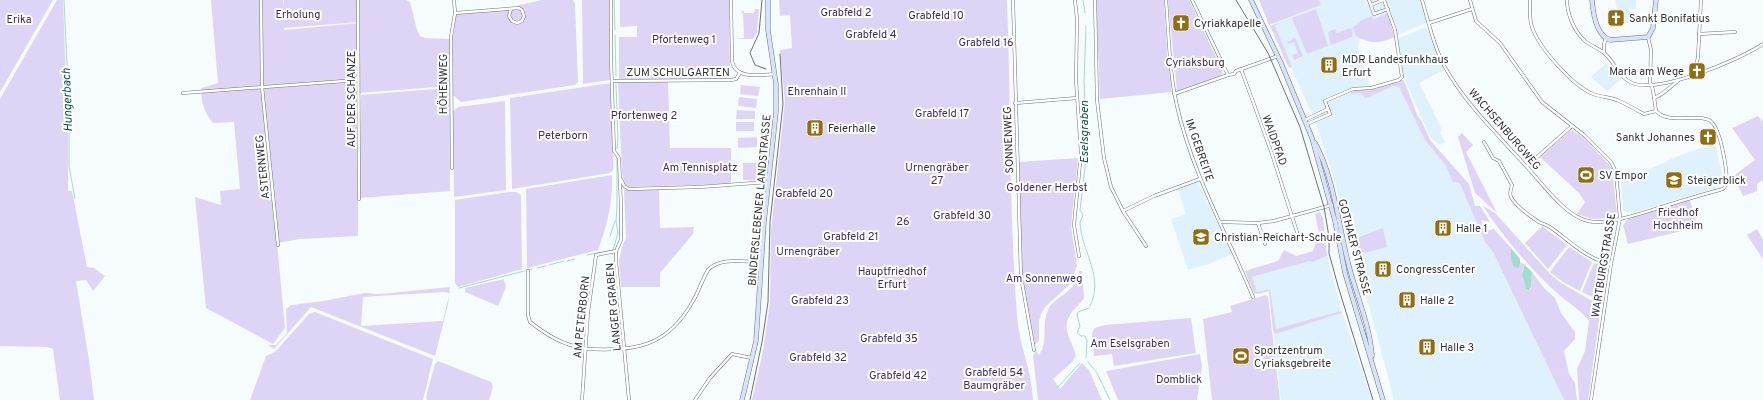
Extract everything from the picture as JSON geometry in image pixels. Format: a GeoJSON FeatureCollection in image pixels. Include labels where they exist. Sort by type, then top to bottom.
{"type":"FeatureCollection","features":[{"type":"Feature","properties":{"kind":"main road","name":"BINDERSLEBENER LANDSTRASSE"},"geometry":{"type":"LineString","coordinates":[[742,400],[756,341],[761,262],[776,112],[774,74],[769,35],[768,0]]}},
{"type":"Feature","properties":{"kind":"main road","name":"GOTHAER STRASSE"},"geometry":{"type":"LineString","coordinates":[[1251,0],[1278,56],[1312,138],[1333,204],[1350,270],[1366,321],[1373,363],[1383,400]]}},
{"type":"Feature","properties":{"kind":"main road"},"geometry":{"type":"LineString","coordinates":[[1592,0],[1594,17],[1601,33],[1610,40],[1648,37],[1653,28],[1656,0]]}},
{"type":"Feature","properties":{"kind":"street","name":"ASTERNWEG"},"geometry":{"type":"LineString","coordinates":[[261,0],[262,87],[278,245]]}},
{"type":"Feature","properties":{"kind":"street","name":"AUF DER SCHANZE"},"geometry":{"type":"LineString","coordinates":[[358,0],[359,199]]}},
{"type":"Feature","properties":{"kind":"street","name":"HÖHENWEG"},"geometry":{"type":"LineString","coordinates":[[452,168],[451,37],[455,13],[454,0]]}},
{"type":"Feature","properties":{"kind":"street","name":"LANGER GRABEN"},"geometry":{"type":"LineString","coordinates":[[610,0],[614,151],[619,158],[621,227],[621,240],[616,251],[629,400]]}},
{"type":"Feature","properties":{"kind":"street","name":"ZUM SCHULGARTEN"},"geometry":{"type":"LineString","coordinates":[[731,0],[732,61],[734,68],[740,73],[753,75],[774,74]]}},
{"type":"Feature","properties":{"kind":"street","name":"SONNENWEG"},"geometry":{"type":"LineString","coordinates":[[1013,0],[1021,277],[1034,350]]}},
{"type":"Feature","properties":{"kind":"street"},"geometry":{"type":"LineString","coordinates":[[1075,0],[1077,19],[1077,98],[1080,153],[1074,225],[1079,256]]}},
{"type":"Feature","properties":{"kind":"street"},"geometry":{"type":"LineString","coordinates":[[1095,0],[1097,100],[1104,158],[1111,187],[1123,212],[1146,246]]}},
{"type":"Feature","properties":{"kind":"street","name":"IM GEBREITE"},"geometry":{"type":"LineString","coordinates":[[1166,0],[1174,94],[1184,131],[1200,179],[1221,222],[1253,297]]}},
{"type":"Feature","properties":{"kind":"street"},"geometry":{"type":"LineString","coordinates":[[1192,0],[1228,75]]}},
{"type":"Feature","properties":{"kind":"street"},"geometry":{"type":"LineString","coordinates":[[1369,0],[1374,14],[1388,9]]}},
{"type":"Feature","properties":{"kind":"street"},"geometry":{"type":"LineString","coordinates":[[1306,122],[1330,114],[1325,101],[1353,89],[1371,88],[1401,79],[1402,74],[1394,25],[1388,9],[1384,0],[1371,5]]}},
{"type":"Feature","properties":{"kind":"street","name":"WACHSENBURGWEG"},"geometry":{"type":"LineString","coordinates":[[1422,0],[1440,56],[1448,73],[1495,132],[1550,193],[1577,217],[1592,222],[1620,218],[1723,189],[1727,184],[1726,169],[1717,129],[1712,123],[1706,119],[1664,117],[1656,111],[1644,114],[1617,100],[1593,94],[1578,84],[1562,69],[1535,34],[1530,19],[1530,0]]}},
{"type":"Feature","properties":{"kind":"street","name":"WARTBURGSTRASSE"},"geometry":{"type":"LineString","coordinates":[[1470,0],[1478,23],[1500,43],[1542,102],[1595,145],[1614,167],[1616,172],[1620,218],[1611,264],[1590,400]]}},
{"type":"Feature","properties":{"kind":"street"},"geometry":{"type":"LineString","coordinates":[[1567,0],[1570,15],[1578,32],[1586,42],[1604,53],[1627,80],[1644,86],[1694,76],[1763,44]]}},
{"type":"Feature","properties":{"kind":"street"},"geometry":{"type":"LineString","coordinates":[[1694,76],[1701,0]]}},
{"type":"Feature","properties":{"kind":"street"},"geometry":{"type":"LineString","coordinates":[[455,13],[518,8],[522,10],[524,16],[522,21],[517,23],[512,21],[510,16],[511,9]]}},
{"type":"Feature","properties":{"kind":"street"},"geometry":{"type":"LineString","coordinates":[[1429,23],[1472,9]]}},
{"type":"Feature","properties":{"kind":"street"},"geometry":{"type":"LineString","coordinates":[[1699,34],[1735,32]]}},
{"type":"Feature","properties":{"kind":"street"},"geometry":{"type":"LineString","coordinates":[[1648,37],[1650,42],[1651,85],[1656,111]]}},
{"type":"Feature","properties":{"kind":"street"},"geometry":{"type":"LineString","coordinates":[[1604,53],[1606,38]]}},
{"type":"Feature","properties":{"kind":"street"},"geometry":{"type":"LineString","coordinates":[[1597,48],[1604,45]]}},
{"type":"Feature","properties":{"kind":"street"},"geometry":{"type":"LineString","coordinates":[[1174,94],[1278,56]]}},
{"type":"Feature","properties":{"kind":"street"},"geometry":{"type":"LineString","coordinates":[[1696,67],[1705,71]]}},
{"type":"Feature","properties":{"kind":"street","name":"WAIDPFAD"},"geometry":{"type":"LineString","coordinates":[[1242,69],[1297,232]]}},
{"type":"Feature","properties":{"kind":"street","name":"ZUM SCHULGARTEN"},"geometry":{"type":"LineString","coordinates":[[612,81],[731,80],[736,79],[740,73]]}},
{"type":"Feature","properties":{"kind":"street"},"geometry":{"type":"LineString","coordinates":[[184,93],[358,80]]}},
{"type":"Feature","properties":{"kind":"street"},"geometry":{"type":"LineString","coordinates":[[1654,98],[1660,96],[1679,80]]}},
{"type":"Feature","properties":{"kind":"street"},"geometry":{"type":"LineString","coordinates":[[1015,103],[1077,98]]}},
{"type":"Feature","properties":{"kind":"street"},"geometry":{"type":"LineString","coordinates":[[1306,122],[1328,109]]}},
{"type":"Feature","properties":{"kind":"street"},"geometry":{"type":"LineString","coordinates":[[1527,166],[1572,126]]}},
{"type":"Feature","properties":{"kind":"street"},"geometry":{"type":"LineString","coordinates":[[1484,142],[1493,158],[1499,161],[1512,186],[1510,192],[1516,203],[1539,222],[1549,226],[1584,253],[1595,259],[1611,264]]}},
{"type":"Feature","properties":{"kind":"street"},"geometry":{"type":"LineString","coordinates":[[619,175],[624,186],[629,189],[700,187],[768,182]]}},
{"type":"Feature","properties":{"kind":"street"},"geometry":{"type":"LineString","coordinates":[[1123,212],[1154,196],[1200,179]]}},
{"type":"Feature","properties":{"kind":"street"},"geometry":{"type":"LineString","coordinates":[[1221,222],[1258,223],[1292,216],[1333,204]]}},
{"type":"Feature","properties":{"kind":"street"},"geometry":{"type":"LineString","coordinates":[[1258,223],[1265,244]]}},
{"type":"Feature","properties":{"kind":"street","name":"AM PETERBORN"},"geometry":{"type":"LineString","coordinates":[[582,400],[585,348],[596,255],[616,251]]}},
{"type":"Feature","properties":{"kind":"street"},"geometry":{"type":"LineString","coordinates":[[528,272],[529,319],[533,324],[566,344],[585,348],[625,349],[652,343],[673,327],[687,310],[708,270],[712,266],[725,262],[761,262]]}},
{"type":"Feature","properties":{"kind":"street"},"geometry":{"type":"LineString","coordinates":[[695,400],[710,378],[732,354],[753,358]]}},
{"type":"Feature","properties":{"kind":"shaded area"},"geometry":{"type":"Polygon","coordinates":[[[1319,0],[1420,0],[1428,22],[1384,41],[1371,42],[1360,38],[1358,49],[1373,95],[1394,86],[1398,86],[1401,89],[1425,140],[1446,166],[1453,183],[1460,184],[1485,242],[1494,254],[1564,400],[1394,400],[1369,306],[1356,269],[1335,182],[1316,123],[1272,24],[1321,5],[1319,0]]]}},
{"type":"Feature","properties":{"kind":"shaded area"},"geometry":{"type":"Polygon","coordinates":[[[1615,0],[1636,0],[1636,9],[1629,9],[1630,23],[1625,23],[1625,19],[1618,20],[1618,16],[1614,11],[1617,10],[1615,0]]]}},
{"type":"Feature","properties":{"kind":"shaded area"},"geometry":{"type":"Polygon","coordinates":[[[1426,27],[1428,32],[1429,31],[1444,70],[1419,83],[1442,130],[1440,132],[1445,142],[1439,145],[1430,136],[1403,75],[1397,39],[1426,27]]]}},
{"type":"Feature","properties":{"kind":"shaded area"},"geometry":{"type":"Polygon","coordinates":[[[1606,63],[1621,79],[1607,91],[1591,77],[1606,63]]]}},
{"type":"Feature","properties":{"kind":"shaded area","name":"Steigerblick"},"geometry":{"type":"Polygon","coordinates":[[[1715,143],[1723,178],[1722,186],[1639,211],[1627,213],[1623,211],[1621,182],[1676,157],[1715,143]]]}},
{"type":"Feature","properties":{"kind":"shaded area","name":"Christian-Reichart-Schule"},"geometry":{"type":"Polygon","coordinates":[[[1198,182],[1232,254],[1209,264],[1188,270],[1171,219],[1186,214],[1178,189],[1198,182]]]}},
{"type":"Feature","properties":{"kind":"shaded area"},"geometry":{"type":"Polygon","coordinates":[[[1511,248],[1520,259],[1518,268],[1514,267],[1511,260],[1511,248]]]}},
{"type":"Feature","properties":{"kind":"shaded area"},"geometry":{"type":"Polygon","coordinates":[[[1328,256],[1342,312],[1372,400],[1281,400],[1269,291],[1256,293],[1248,278],[1328,256]]]}},
{"type":"Feature","properties":{"kind":"shaded area"},"geometry":{"type":"Polygon","coordinates":[[[1525,265],[1532,272],[1531,287],[1529,290],[1526,289],[1522,274],[1525,265]]]}},
{"type":"Feature","properties":{"kind":"green space","name":"Erika"},"geometry":{"type":"Polygon","coordinates":[[[0,0],[53,0],[0,92],[0,0]]]}},
{"type":"Feature","properties":{"kind":"green space"},"geometry":{"type":"Polygon","coordinates":[[[57,0],[63,0],[68,135],[68,191],[72,191],[87,267],[94,268],[105,276],[93,291],[86,280],[76,281],[94,400],[60,400],[53,349],[47,347],[0,346],[0,99],[57,0]]]}},
{"type":"Feature","properties":{"kind":"green space","name":"Erholung"},"geometry":{"type":"Polygon","coordinates":[[[211,0],[283,0],[284,8],[284,0],[357,0],[358,22],[284,28],[284,30],[359,23],[359,0],[406,0],[410,2],[420,36],[425,38],[451,39],[450,86],[358,93],[358,236],[300,239],[277,243],[285,328],[273,344],[206,308],[195,197],[221,205],[220,191],[240,189],[234,122],[213,123],[205,110],[202,98],[201,88],[218,83],[211,0]]]}},
{"type":"Feature","properties":{"kind":"green space"},"geometry":{"type":"Polygon","coordinates":[[[542,0],[573,0],[575,4],[578,82],[575,85],[461,102],[453,95],[453,37],[456,14],[515,9],[519,5],[542,0]]]}},
{"type":"Feature","properties":{"kind":"green space"},"geometry":{"type":"Polygon","coordinates":[[[582,0],[609,0],[610,80],[583,84],[582,0]]]}},
{"type":"Feature","properties":{"kind":"green space","name":"Pfortenweg 1"},"geometry":{"type":"Polygon","coordinates":[[[620,0],[729,0],[730,79],[619,79],[619,37],[637,37],[637,26],[620,27],[620,0]]]}},
{"type":"Feature","properties":{"kind":"green space","name":"Hauptfriedhof Erfurt"},"geometry":{"type":"Polygon","coordinates":[[[779,0],[1007,0],[1014,277],[1018,327],[1030,379],[1033,400],[752,400],[763,351],[770,302],[771,230],[785,102],[780,50],[792,48],[790,15],[780,16],[779,0]]]}},
{"type":"Feature","properties":{"kind":"green space"},"geometry":{"type":"Polygon","coordinates":[[[1096,0],[1164,0],[1167,53],[1172,92],[1100,99],[1096,0]]]}},
{"type":"Feature","properties":{"kind":"green space","name":"Cyriaksburg"},"geometry":{"type":"Polygon","coordinates":[[[1168,0],[1189,0],[1223,72],[1221,76],[1177,91],[1168,0]]]}},
{"type":"Feature","properties":{"kind":"green space"},"geometry":{"type":"Polygon","coordinates":[[[1259,0],[1319,0],[1321,5],[1269,25],[1259,0]]]}},
{"type":"Feature","properties":{"kind":"green space"},"geometry":{"type":"Polygon","coordinates":[[[755,9],[759,9],[758,31],[753,39],[734,39],[744,38],[742,11],[744,11],[744,13],[754,13],[755,9]]]}},
{"type":"Feature","properties":{"kind":"green space"},"geometry":{"type":"Polygon","coordinates":[[[1316,9],[1328,46],[1307,54],[1292,18],[1316,9]]]}},
{"type":"Feature","properties":{"kind":"green space"},"geometry":{"type":"Polygon","coordinates":[[[1388,13],[1394,37],[1380,42],[1370,42],[1356,36],[1353,27],[1360,23],[1360,21],[1372,16],[1374,19],[1388,13]]]}},
{"type":"Feature","properties":{"kind":"green space"},"geometry":{"type":"Polygon","coordinates":[[[1279,23],[1275,26],[1292,67],[1289,68],[1270,26],[1279,23]]]}},
{"type":"Feature","properties":{"kind":"green space"},"geometry":{"type":"Polygon","coordinates":[[[1351,28],[1353,33],[1352,37],[1331,45],[1328,32],[1335,29],[1337,33],[1351,28]]]}},
{"type":"Feature","properties":{"kind":"green space"},"geometry":{"type":"Polygon","coordinates":[[[1295,37],[1303,56],[1294,60],[1292,55],[1298,53],[1294,42],[1288,44],[1287,41],[1290,41],[1295,37]]]}},
{"type":"Feature","properties":{"kind":"green space"},"geometry":{"type":"Polygon","coordinates":[[[1401,80],[1405,83],[1418,117],[1421,120],[1430,140],[1469,184],[1475,206],[1480,206],[1490,222],[1481,220],[1485,231],[1494,229],[1511,248],[1511,259],[1514,267],[1520,264],[1520,262],[1526,265],[1522,271],[1525,286],[1529,290],[1531,289],[1532,272],[1544,288],[1555,298],[1561,313],[1575,332],[1575,339],[1564,351],[1569,374],[1575,383],[1577,400],[1564,400],[1494,254],[1485,242],[1460,184],[1455,182],[1453,183],[1446,166],[1425,140],[1399,87],[1394,86],[1366,98],[1360,93],[1351,94],[1350,92],[1356,90],[1375,89],[1401,80]]]}},
{"type":"Feature","properties":{"kind":"green space","name":"Pfortenweg 2"},"geometry":{"type":"Polygon","coordinates":[[[668,81],[670,148],[731,148],[731,184],[629,187],[625,185],[622,173],[618,82],[668,81]]]}},
{"type":"Feature","properties":{"kind":"green space","name":"Peterborn"},"geometry":{"type":"Polygon","coordinates":[[[611,83],[614,131],[613,170],[610,173],[512,189],[510,98],[611,83]]]}},
{"type":"Feature","properties":{"kind":"green space"},"geometry":{"type":"Polygon","coordinates":[[[741,85],[760,87],[758,96],[740,94],[741,85]]]}},
{"type":"Feature","properties":{"kind":"green space"},"geometry":{"type":"Polygon","coordinates":[[[450,89],[450,191],[360,198],[361,95],[450,89]]]}},
{"type":"Feature","properties":{"kind":"green space"},"geometry":{"type":"Polygon","coordinates":[[[739,97],[757,99],[756,108],[738,106],[739,97]]]}},
{"type":"Feature","properties":{"kind":"green space"},"geometry":{"type":"Polygon","coordinates":[[[505,101],[506,190],[454,197],[453,111],[458,107],[505,101]]]}},
{"type":"Feature","properties":{"kind":"green space"},"geometry":{"type":"Polygon","coordinates":[[[737,110],[755,111],[755,119],[736,119],[737,110]]]}},
{"type":"Feature","properties":{"kind":"green space"},"geometry":{"type":"Polygon","coordinates":[[[1758,116],[1763,122],[1763,180],[1757,184],[1757,191],[1743,196],[1733,176],[1755,160],[1732,128],[1758,116]]]}},
{"type":"Feature","properties":{"kind":"green space"},"geometry":{"type":"Polygon","coordinates":[[[736,122],[754,122],[754,131],[736,131],[736,122]]]}},
{"type":"Feature","properties":{"kind":"green space","name":"SV Empor"},"geometry":{"type":"Polygon","coordinates":[[[1571,130],[1583,137],[1612,168],[1617,215],[1615,218],[1592,219],[1577,214],[1585,202],[1579,193],[1540,157],[1571,130]]]}},
{"type":"Feature","properties":{"kind":"green space"},"geometry":{"type":"Polygon","coordinates":[[[1462,133],[1473,145],[1466,152],[1497,213],[1475,193],[1458,137],[1462,133]]]}},
{"type":"Feature","properties":{"kind":"green space"},"geometry":{"type":"Polygon","coordinates":[[[757,137],[757,147],[738,148],[738,138],[757,137]]]}},
{"type":"Feature","properties":{"kind":"green space","name":"Goldener Herbst"},"geometry":{"type":"Polygon","coordinates":[[[1078,158],[1071,226],[1077,266],[1069,285],[1045,307],[1041,314],[1039,321],[1039,341],[1035,345],[1032,336],[1022,276],[1019,162],[1078,158]]]}},
{"type":"Feature","properties":{"kind":"green space"},"geometry":{"type":"Polygon","coordinates":[[[743,163],[761,163],[761,180],[743,180],[743,163]]]}},
{"type":"Feature","properties":{"kind":"green space"},"geometry":{"type":"Polygon","coordinates":[[[612,175],[612,195],[609,214],[598,250],[527,268],[526,189],[612,175]]]}},
{"type":"Feature","properties":{"kind":"green space"},"geometry":{"type":"Polygon","coordinates":[[[624,190],[659,190],[660,228],[694,227],[693,234],[660,273],[660,287],[621,287],[619,261],[622,247],[626,238],[624,190]]]}},
{"type":"Feature","properties":{"kind":"green space"},"geometry":{"type":"Polygon","coordinates":[[[516,192],[521,195],[522,269],[458,287],[455,283],[455,200],[516,192]]]}},
{"type":"Feature","properties":{"kind":"green space","name":"Friedhof Hochheim"},"geometry":{"type":"Polygon","coordinates":[[[1690,200],[1696,221],[1694,228],[1628,244],[1623,225],[1628,219],[1690,200]]]}},
{"type":"Feature","properties":{"kind":"green space"},"geometry":{"type":"Polygon","coordinates":[[[1483,206],[1495,213],[1551,275],[1561,283],[1601,306],[1588,400],[1579,400],[1577,369],[1585,351],[1589,321],[1582,313],[1547,284],[1527,263],[1483,206]]]}},
{"type":"Feature","properties":{"kind":"green space"},"geometry":{"type":"Polygon","coordinates":[[[1320,212],[1323,218],[1327,256],[1312,262],[1310,261],[1252,277],[1257,292],[1270,289],[1276,329],[1341,311],[1342,313],[1275,334],[1273,330],[1269,291],[1258,294],[1254,293],[1245,271],[1278,261],[1284,250],[1296,256],[1313,251],[1319,233],[1315,214],[1320,212]]]}},
{"type":"Feature","properties":{"kind":"green space"},"geometry":{"type":"Polygon","coordinates":[[[1542,226],[1567,245],[1548,269],[1525,243],[1542,226]]]}},
{"type":"Feature","properties":{"kind":"green space"},"geometry":{"type":"Polygon","coordinates":[[[1383,228],[1387,247],[1360,254],[1357,245],[1351,246],[1349,241],[1383,228]]]}},
{"type":"Feature","properties":{"kind":"green space"},"geometry":{"type":"Polygon","coordinates":[[[1757,229],[1763,240],[1763,259],[1747,235],[1757,229]]]}},
{"type":"Feature","properties":{"kind":"green space"},"geometry":{"type":"Polygon","coordinates":[[[1569,247],[1592,262],[1580,291],[1563,282],[1550,272],[1569,247]]]}},
{"type":"Feature","properties":{"kind":"green space"},"geometry":{"type":"Polygon","coordinates":[[[1594,263],[1606,267],[1601,299],[1599,300],[1582,292],[1594,263]]]}},
{"type":"Feature","properties":{"kind":"green space"},"geometry":{"type":"Polygon","coordinates":[[[1079,271],[1082,271],[1084,298],[1073,310],[1067,325],[1068,336],[1076,356],[1072,362],[1053,379],[1060,389],[1082,363],[1089,370],[1102,400],[1038,400],[1033,356],[1036,351],[1039,355],[1044,344],[1045,322],[1048,310],[1055,301],[1073,285],[1077,279],[1079,271]]]}},
{"type":"Feature","properties":{"kind":"green space"},"geometry":{"type":"Polygon","coordinates":[[[504,279],[506,287],[498,306],[465,292],[465,288],[504,279]]]}},
{"type":"Feature","properties":{"kind":"green space"},"geometry":{"type":"Polygon","coordinates":[[[450,287],[448,305],[435,356],[311,307],[274,349],[268,345],[276,345],[287,333],[286,309],[291,305],[365,293],[380,294],[450,287]],[[444,292],[363,297],[361,326],[443,321],[449,293],[444,292]]]}},
{"type":"Feature","properties":{"kind":"green space","name":"Sportzentrum Cyriaksgebreite"},"geometry":{"type":"Polygon","coordinates":[[[1266,295],[1268,297],[1280,400],[1212,400],[1203,319],[1232,312],[1230,306],[1266,295]]]}},
{"type":"Feature","properties":{"kind":"green space"},"geometry":{"type":"Polygon","coordinates":[[[315,312],[433,359],[423,400],[250,400],[266,356],[275,352],[309,314],[315,312]]]}},
{"type":"Feature","properties":{"kind":"green space","name":"Am Eselsgraben"},"geometry":{"type":"Polygon","coordinates":[[[1191,318],[1196,353],[1114,366],[1112,354],[1094,356],[1092,333],[1095,328],[1105,325],[1191,318]]]}},
{"type":"Feature","properties":{"kind":"green space","name":"Domblick"},"geometry":{"type":"Polygon","coordinates":[[[1200,354],[1202,367],[1197,400],[1118,400],[1106,371],[1200,354]]]}},
{"type":"Feature","properties":{"kind":"green space"},"geometry":{"type":"Polygon","coordinates":[[[438,361],[491,382],[493,387],[489,400],[427,400],[426,397],[435,364],[438,361]]]}},
{"type":"Feature","properties":{"kind":"waterway","name":"Hungerbach"},"geometry":{"type":"LineString","coordinates":[[64,0],[69,108],[69,166],[75,199]]}},
{"type":"Feature","properties":{"kind":"waterway"},"geometry":{"type":"LineString","coordinates":[[614,0],[615,30]]}},
{"type":"Feature","properties":{"kind":"waterway","name":"Eselsgraben"},"geometry":{"type":"LineString","coordinates":[[1083,0],[1085,13]]}},
{"type":"Feature","properties":{"kind":"waterway","name":"Eselsgraben"},"geometry":{"type":"LineString","coordinates":[[1086,26],[1084,82],[1087,150],[1080,210],[1083,215],[1080,222],[1081,233],[1094,274],[1094,295],[1090,306]]}},
{"type":"Feature","properties":{"kind":"waterway"},"geometry":{"type":"LineString","coordinates":[[615,35],[616,76]]}},
{"type":"Feature","properties":{"kind":"waterway"},"geometry":{"type":"LineString","coordinates":[[616,84],[617,149]]}},
{"type":"Feature","properties":{"kind":"waterway"},"geometry":{"type":"LineString","coordinates":[[587,255],[613,250],[618,233],[616,221],[617,157]]}},
{"type":"Feature","properties":{"kind":"waterway"},"geometry":{"type":"LineString","coordinates":[[610,236],[615,221]]}},
{"type":"Feature","properties":{"kind":"waterway"},"geometry":{"type":"LineString","coordinates":[[567,261],[575,259]]}},
{"type":"Feature","properties":{"kind":"waterway"},"geometry":{"type":"LineString","coordinates":[[549,265],[564,261]]}},
{"type":"Feature","properties":{"kind":"waterway"},"geometry":{"type":"LineString","coordinates":[[537,268],[546,266]]}},
{"type":"Feature","properties":{"kind":"waterway"},"geometry":{"type":"LineString","coordinates":[[526,270],[532,269]]}},
{"type":"Feature","properties":{"kind":"waterway"},"geometry":{"type":"LineString","coordinates":[[459,288],[524,271]]}},
{"type":"Feature","properties":{"kind":"waterway","name":"Eselsgraben"},"geometry":{"type":"LineString","coordinates":[[1086,358],[1087,340],[1085,336],[1081,336],[1077,333],[1080,326],[1077,315],[1078,312],[1089,308]]}},
{"type":"Feature","properties":{"kind":"waterway","name":"Eselsgraben"},"geometry":{"type":"LineString","coordinates":[[1088,362],[1097,373],[1110,400]]}},
{"type":"Feature","properties":{"kind":"waterway"},"geometry":{"type":"LineString","coordinates":[[1058,387],[1080,363]]}},
{"type":"Feature","properties":{"kind":"tram line"},"geometry":{"type":"LineString","coordinates":[[762,0],[759,33],[750,53],[755,65],[766,69]]}},
{"type":"Feature","properties":{"kind":"tram line"},"geometry":{"type":"LineString","coordinates":[[1236,0],[1268,53],[1300,127],[1324,207],[1329,237],[1329,253],[1373,400]]}},
{"type":"Feature","properties":{"kind":"tram line"},"geometry":{"type":"LineString","coordinates":[[750,400],[762,342],[768,302],[770,222],[783,104],[780,54]]}},
{"type":"Feature","properties":{"kind":"place","name":"Sankt Bonifatius"},"geometry":{"type":"Point","coordinates":[1616,18]}},
{"type":"Feature","properties":{"kind":"place","name":"Cyriakkapelle"},"geometry":{"type":"Point","coordinates":[1181,23]}},
{"type":"Feature","properties":{"kind":"place","name":"MDR Landesfunkhaus Erfurt"},"geometry":{"type":"Point","coordinates":[1329,65]}},
{"type":"Feature","properties":{"kind":"place","name":"Maria am Wege"},"geometry":{"type":"Point","coordinates":[1697,71]}},
{"type":"Feature","properties":{"kind":"place","name":"Feierhalle"},"geometry":{"type":"Point","coordinates":[815,128]}},
{"type":"Feature","properties":{"kind":"place","name":"Sankt Johannes"},"geometry":{"type":"Point","coordinates":[1708,137]}},
{"type":"Feature","properties":{"kind":"place","name":"SV Empor"},"geometry":{"type":"Point","coordinates":[1586,175]}},
{"type":"Feature","properties":{"kind":"place","name":"Steigerblick"},"geometry":{"type":"Point","coordinates":[1674,180]}},
{"type":"Feature","properties":{"kind":"place","name":"Halle 1"},"geometry":{"type":"Point","coordinates":[1443,228]}},
{"type":"Feature","properties":{"kind":"place","name":"Christian-Reichart-Schule"},"geometry":{"type":"Point","coordinates":[1201,237]}},
{"type":"Feature","properties":{"kind":"place","name":"CongressCenter"},"geometry":{"type":"Point","coordinates":[1383,269]}},
{"type":"Feature","properties":{"kind":"place","name":"Halle 2"},"geometry":{"type":"Point","coordinates":[1407,300]}},
{"type":"Feature","properties":{"kind":"place","name":"Halle 3"},"geometry":{"type":"Point","coordinates":[1427,347]}},
{"type":"Feature","properties":{"kind":"place","name":"Sportzentrum Cyriaksgebreite"},"geometry":{"type":"Point","coordinates":[1241,356]}},
{"type":"Feature","properties":{"kind":"park label","name":"Grabfeld 2"},"geometry":{"type":"Point","coordinates":[846,12]}},
{"type":"Feature","properties":{"kind":"park label","name":"Grabfeld 10"},"geometry":{"type":"Point","coordinates":[936,15]}},
{"type":"Feature","properties":{"kind":"park label","name":"Grabfeld 4"},"geometry":{"type":"Point","coordinates":[871,34]}},
{"type":"Feature","properties":{"kind":"park label","name":"Grabfeld 16"},"geometry":{"type":"Point","coordinates":[986,42]}},
{"type":"Feature","properties":{"kind":"park label","name":"Ehrenhain II"},"geometry":{"type":"Point","coordinates":[817,91]}},
{"type":"Feature","properties":{"kind":"park label","name":"Grabfeld 17"},"geometry":{"type":"Point","coordinates":[942,113]}},
{"type":"Feature","properties":{"kind":"park label","name":"Am Tennisplatz"},"geometry":{"type":"Point","coordinates":[700,167]}},
{"type":"Feature","properties":{"kind":"park label","name":"Urnengräber 27"},"geometry":{"type":"Point","coordinates":[937,173]}},
{"type":"Feature","properties":{"kind":"park label","name":"Grabfeld 20"},"geometry":{"type":"Point","coordinates":[804,193]}},
{"type":"Feature","properties":{"kind":"park label","name":"Grabfeld 30"},"geometry":{"type":"Point","coordinates":[962,215]}},
{"type":"Feature","properties":{"kind":"park label","name":"26"},"geometry":{"type":"Point","coordinates":[903,221]}},
{"type":"Feature","properties":{"kind":"park label","name":"Grabfeld 21"},"geometry":{"type":"Point","coordinates":[851,236]}},
{"type":"Feature","properties":{"kind":"park label","name":"Urnengräber"},"geometry":{"type":"Point","coordinates":[808,251]}},
{"type":"Feature","properties":{"kind":"park label","name":"Am Sonnenweg"},"geometry":{"type":"Point","coordinates":[1044,278]}},
{"type":"Feature","properties":{"kind":"park label","name":"Grabfeld 23"},"geometry":{"type":"Point","coordinates":[820,300]}},
{"type":"Feature","properties":{"kind":"park label","name":"Grabfeld 35"},"geometry":{"type":"Point","coordinates":[889,338]}},
{"type":"Feature","properties":{"kind":"park label","name":"Grabfeld 32"},"geometry":{"type":"Point","coordinates":[818,357]}},
{"type":"Feature","properties":{"kind":"park label","name":"Grabfeld 42"},"geometry":{"type":"Point","coordinates":[898,375]}},
{"type":"Feature","properties":{"kind":"park label","name":"Grabfeld 54 Baumgräber"},"geometry":{"type":"Point","coordinates":[994,378]}}]}
